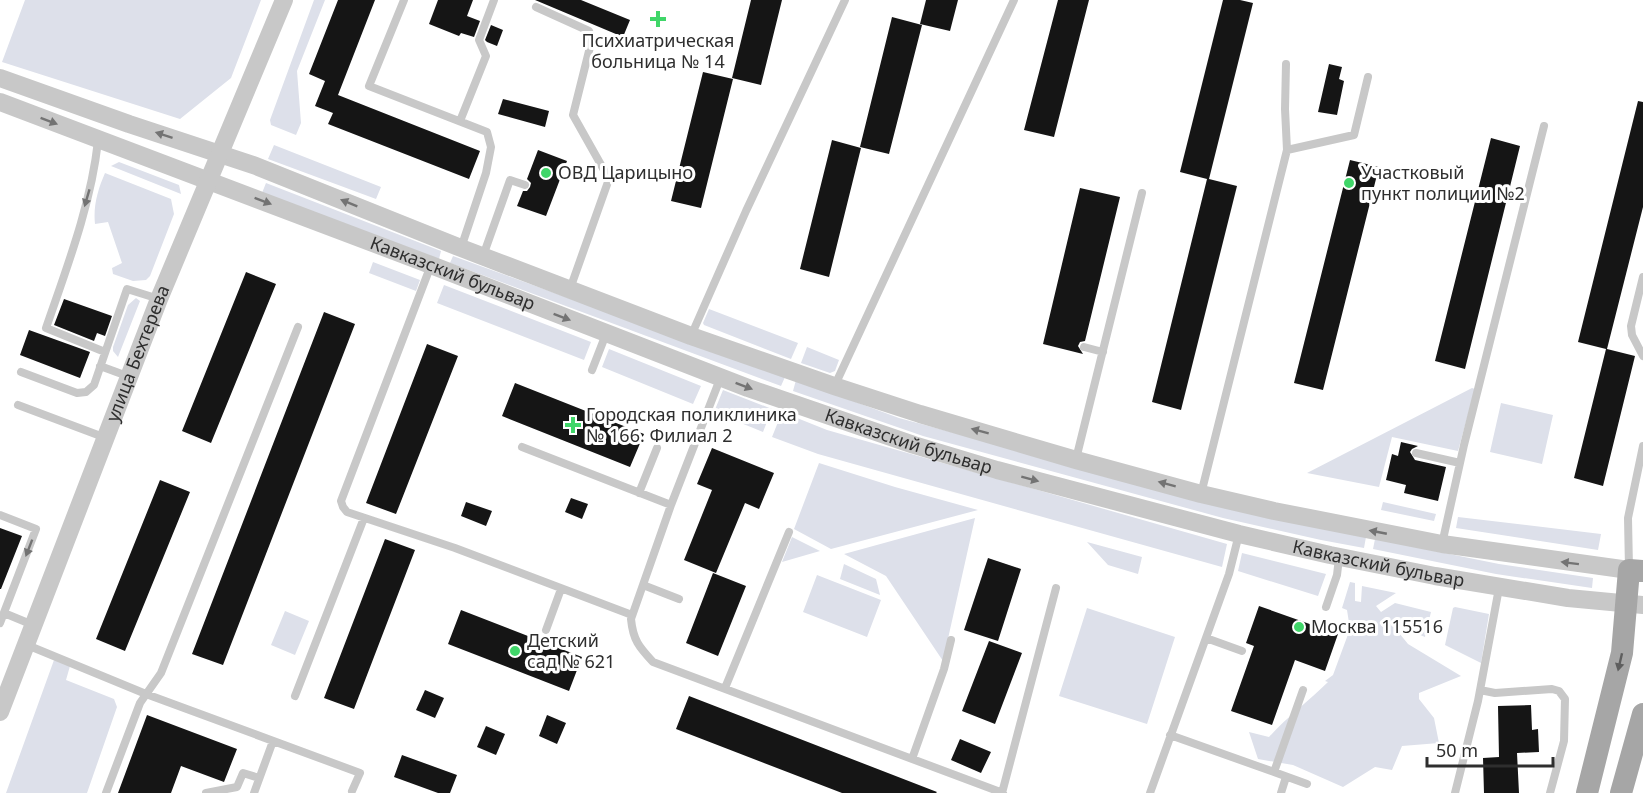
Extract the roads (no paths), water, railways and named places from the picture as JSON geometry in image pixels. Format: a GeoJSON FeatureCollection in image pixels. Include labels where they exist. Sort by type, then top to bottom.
{"type":"FeatureCollection","features":[{"type":"Feature","properties":{"kind":"main road"},"geometry":{"type":"LineString","coordinates":[[1587,793],[1634,605],[1636,570]]}},
{"type":"Feature","properties":{"kind":"main road"},"geometry":{"type":"LineString","coordinates":[[1621,793],[1643,714]]}},
{"type":"Feature","properties":{"kind":"street","name":"улица Бехтерева"},"geometry":{"type":"LineString","coordinates":[[0,712],[159,299],[284,0]]}},
{"type":"Feature","properties":{"kind":"street","name":"Кавказский бульвар"},"geometry":{"type":"LineString","coordinates":[[0,78],[129,124],[220,153],[691,336],[920,414],[1076,460],[1274,511],[1442,544],[1636,570]]}},
{"type":"Feature","properties":{"kind":"street","name":"Кавказский бульвар"},"geometry":{"type":"LineString","coordinates":[[0,102],[720,377],[903,441],[987,467],[1239,534],[1340,557],[1568,598],[1634,605]]}},
{"type":"Feature","properties":{"kind":"lane"},"geometry":{"type":"LineString","coordinates":[[404,0],[369,86],[487,132],[491,147],[486,173],[461,248]]}},
{"type":"Feature","properties":{"kind":"lane"},"geometry":{"type":"LineString","coordinates":[[460,121],[486,56],[479,40],[494,0]]}},
{"type":"Feature","properties":{"kind":"lane"},"geometry":{"type":"LineString","coordinates":[[691,336],[845,0]]}},
{"type":"Feature","properties":{"kind":"lane"},"geometry":{"type":"LineString","coordinates":[[834,386],[1014,0]]}},
{"type":"Feature","properties":{"kind":"lane"},"geometry":{"type":"LineString","coordinates":[[536,7],[589,31],[592,39],[573,115],[609,179],[569,290]]}},
{"type":"Feature","properties":{"kind":"lane"},"geometry":{"type":"LineString","coordinates":[[1201,494],[1287,150],[1284,110],[1286,64]]}},
{"type":"Feature","properties":{"kind":"lane"},"geometry":{"type":"LineString","coordinates":[[1287,150],[1354,135],[1368,77]]}},
{"type":"Feature","properties":{"kind":"lane"},"geometry":{"type":"LineString","coordinates":[[1442,544],[1544,126]]}},
{"type":"Feature","properties":{"kind":"lane"},"geometry":{"type":"LineString","coordinates":[[98,141],[92,182],[46,328],[105,352]]}},
{"type":"Feature","properties":{"kind":"lane"},"geometry":{"type":"LineString","coordinates":[[483,256],[510,180],[525,185]]}},
{"type":"Feature","properties":{"kind":"lane"},"geometry":{"type":"LineString","coordinates":[[1076,460],[1142,193]]}},
{"type":"Feature","properties":{"kind":"lane"},"geometry":{"type":"LineString","coordinates":[[431,265],[341,501],[343,507],[347,512],[455,548],[632,615]]}},
{"type":"Feature","properties":{"kind":"lane"},"geometry":{"type":"LineString","coordinates":[[1643,277],[1631,326],[1632,335],[1643,357]]}},
{"type":"Feature","properties":{"kind":"lane"},"geometry":{"type":"LineString","coordinates":[[21,372],[76,393],[86,392],[94,385],[127,289],[159,299]]}},
{"type":"Feature","properties":{"kind":"lane"},"geometry":{"type":"LineString","coordinates":[[106,793],[140,703],[161,673],[298,327]]}},
{"type":"Feature","properties":{"kind":"lane"},"geometry":{"type":"LineString","coordinates":[[592,369],[606,334]]}},
{"type":"Feature","properties":{"kind":"lane"},"geometry":{"type":"LineString","coordinates":[[1084,348],[1103,352]]}},
{"type":"Feature","properties":{"kind":"lane"},"geometry":{"type":"LineString","coordinates":[[100,366],[130,377]]}},
{"type":"Feature","properties":{"kind":"lane"},"geometry":{"type":"LineString","coordinates":[[720,377],[632,615],[632,630],[638,646],[654,662],[1003,793],[1056,588]]}},
{"type":"Feature","properties":{"kind":"lane"},"geometry":{"type":"LineString","coordinates":[[18,405],[107,438]]}},
{"type":"Feature","properties":{"kind":"lane"},"geometry":{"type":"LineString","coordinates":[[1636,570],[1628,518],[1643,446]]}},
{"type":"Feature","properties":{"kind":"lane"},"geometry":{"type":"LineString","coordinates":[[522,447],[671,505]]}},
{"type":"Feature","properties":{"kind":"lane"},"geometry":{"type":"LineString","coordinates":[[639,493],[657,448]]}},
{"type":"Feature","properties":{"kind":"lane"},"geometry":{"type":"LineString","coordinates":[[1416,453],[1460,463]]}},
{"type":"Feature","properties":{"kind":"lane"},"geometry":{"type":"LineString","coordinates":[[0,515],[36,529],[0,624]]}},
{"type":"Feature","properties":{"kind":"lane"},"geometry":{"type":"LineString","coordinates":[[295,696],[364,518]]}},
{"type":"Feature","properties":{"kind":"lane"},"geometry":{"type":"LineString","coordinates":[[725,688],[789,532]]}},
{"type":"Feature","properties":{"kind":"lane"},"geometry":{"type":"LineString","coordinates":[[1150,793],[1229,574],[1239,534]]}},
{"type":"Feature","properties":{"kind":"lane"},"geometry":{"type":"LineString","coordinates":[[1326,607],[1340,557]]}},
{"type":"Feature","properties":{"kind":"lane"},"geometry":{"type":"LineString","coordinates":[[643,585],[679,599]]}},
{"type":"Feature","properties":{"kind":"lane"},"geometry":{"type":"LineString","coordinates":[[1455,793],[1480,690],[1499,586]]}},
{"type":"Feature","properties":{"kind":"lane"},"geometry":{"type":"LineString","coordinates":[[546,630],[561,589]]}},
{"type":"Feature","properties":{"kind":"lane"},"geometry":{"type":"LineString","coordinates":[[4,613],[35,625]]}},
{"type":"Feature","properties":{"kind":"lane"},"geometry":{"type":"LineString","coordinates":[[1206,638],[1242,651]]}},
{"type":"Feature","properties":{"kind":"lane"},"geometry":{"type":"LineString","coordinates":[[912,759],[944,669],[951,640]]}},
{"type":"Feature","properties":{"kind":"lane"},"geometry":{"type":"LineString","coordinates":[[27,645],[146,693],[360,773],[352,791]]}},
{"type":"Feature","properties":{"kind":"lane"},"geometry":{"type":"LineString","coordinates":[[1480,690],[1495,693],[1552,689],[1559,691],[1565,699],[1564,741],[1550,793]]}},
{"type":"Feature","properties":{"kind":"lane"},"geometry":{"type":"LineString","coordinates":[[1274,772],[1303,690]]}},
{"type":"Feature","properties":{"kind":"lane"},"geometry":{"type":"LineString","coordinates":[[1170,735],[1307,784]]}},
{"type":"Feature","properties":{"kind":"lane"},"geometry":{"type":"LineString","coordinates":[[254,793],[273,741]]}},
{"type":"Feature","properties":{"kind":"lane"},"geometry":{"type":"LineString","coordinates":[[206,793],[237,787],[243,773],[259,778]]}},
{"type":"Feature","properties":{"kind":"lane"},"geometry":{"type":"LineString","coordinates":[[1281,793],[1286,777]]}},
{"type":"Feature","properties":{"kind":"place","name":"Психиатрическая больница № 14"},"geometry":{"type":"Point","coordinates":[658,19]}},
{"type":"Feature","properties":{"kind":"place","name":"ОВД Царицыно"},"geometry":{"type":"Point","coordinates":[546,173]}},
{"type":"Feature","properties":{"kind":"place","name":"Участковый пункт полиции №2"},"geometry":{"type":"Point","coordinates":[1349,183]}},
{"type":"Feature","properties":{"kind":"place","name":"Городская поликлиника № 166. Филиал 2"},"geometry":{"type":"Point","coordinates":[573,425]}},
{"type":"Feature","properties":{"kind":"place","name":"Москва 115516"},"geometry":{"type":"Point","coordinates":[1299,627]}},
{"type":"Feature","properties":{"kind":"place","name":"Детский сад № 621"},"geometry":{"type":"Point","coordinates":[515,651]}}]}
